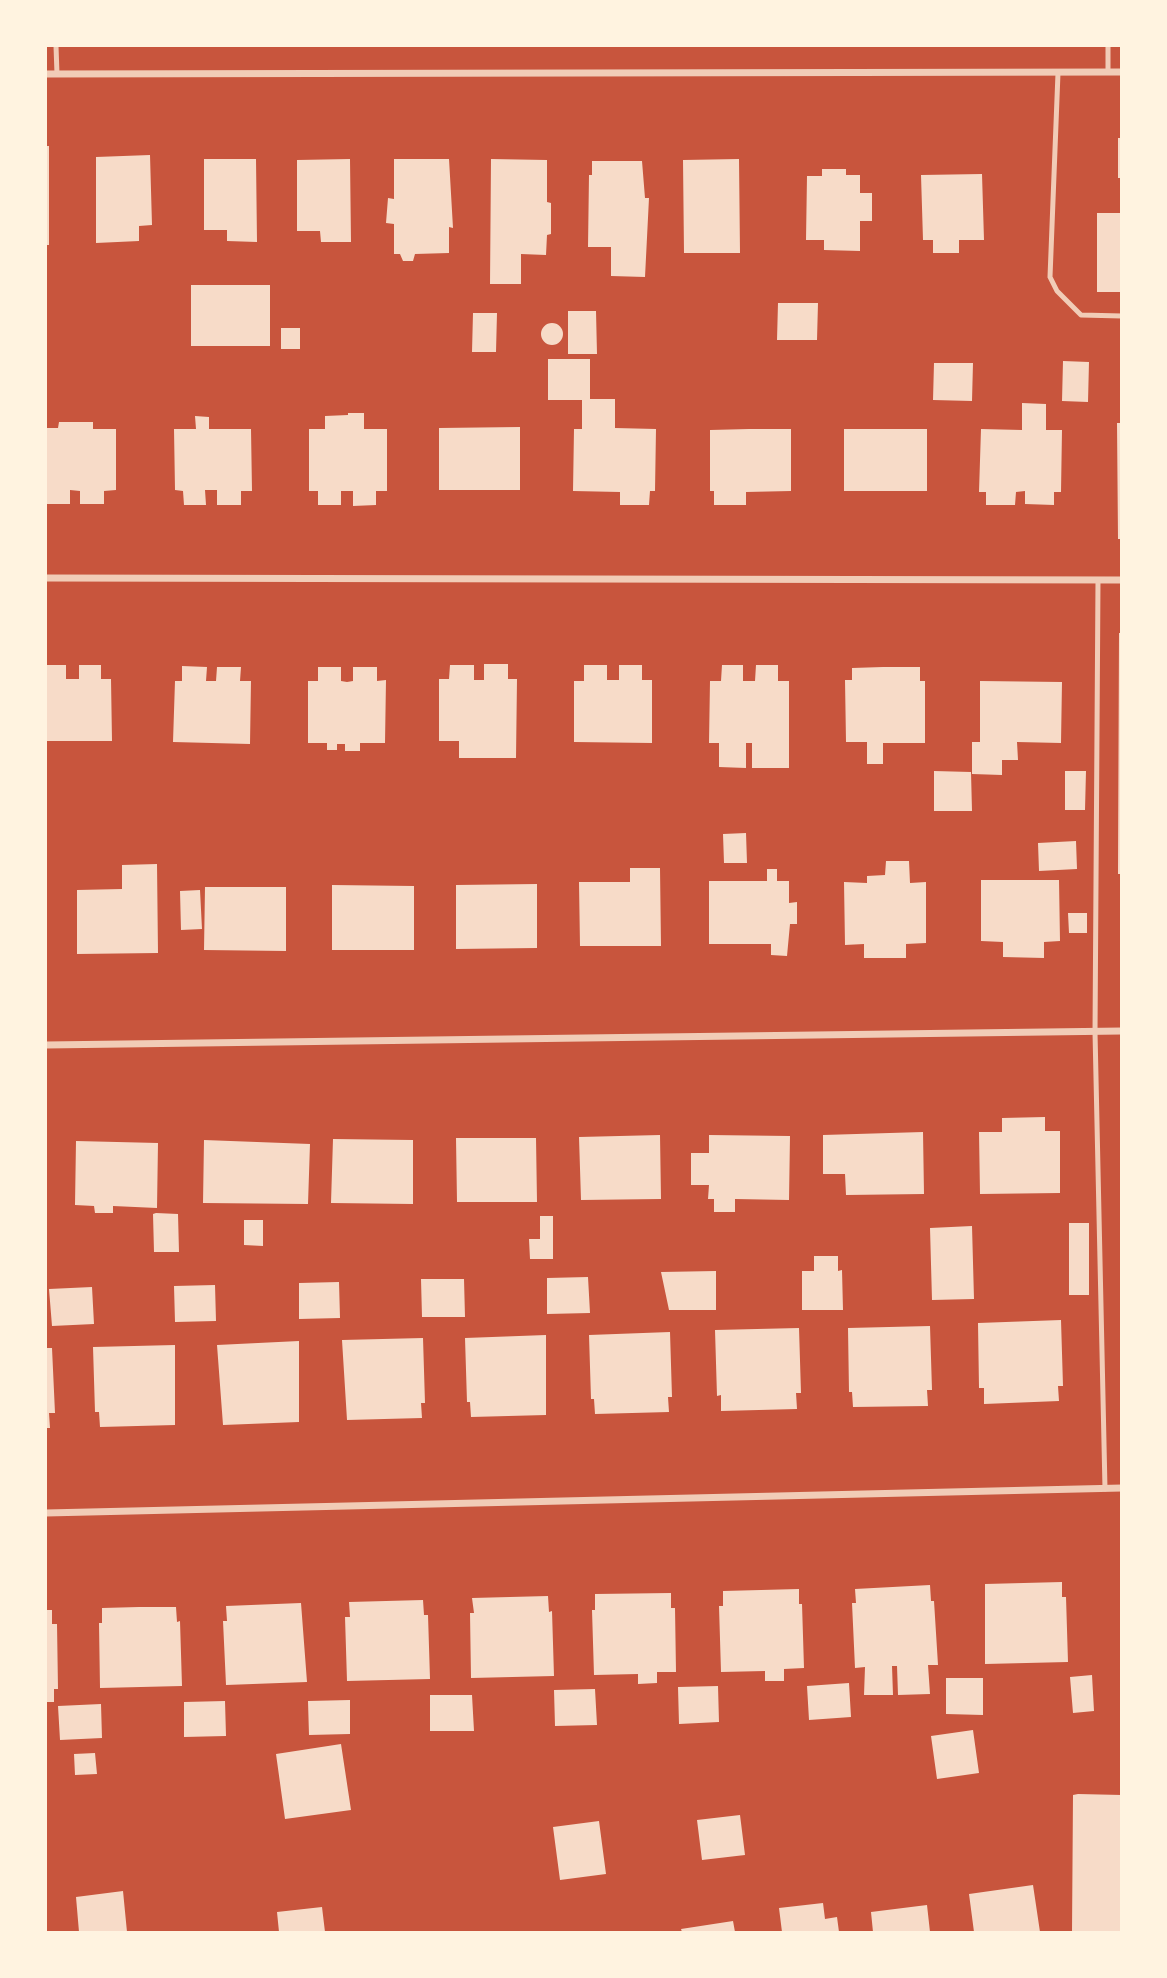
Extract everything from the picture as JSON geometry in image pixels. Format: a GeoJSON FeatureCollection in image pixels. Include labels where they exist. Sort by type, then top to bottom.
{"type":"FeatureCollection","features":[{"type":"Feature","properties":{"kind":"street"},"geometry":{"type":"LineString","coordinates":[[46,74],[1122,72]]}},
{"type":"Feature","properties":{"kind":"street"},"geometry":{"type":"LineString","coordinates":[[46,578],[1122,580]]}},
{"type":"Feature","properties":{"kind":"street"},"geometry":{"type":"LineString","coordinates":[[46,1045],[1122,1031]]}},
{"type":"Feature","properties":{"kind":"street"},"geometry":{"type":"LineString","coordinates":[[46,1513],[1122,1488]]}},
{"type":"Feature","properties":{"kind":"lane"},"geometry":{"type":"LineString","coordinates":[[56,46],[57,74]]}},
{"type":"Feature","properties":{"kind":"lane"},"geometry":{"type":"LineString","coordinates":[[1108,46],[1108,72]]}},
{"type":"Feature","properties":{"kind":"lane"},"geometry":{"type":"LineString","coordinates":[[1058,73],[1051,277],[1057,291],[1081,315],[1122,316]]}},
{"type":"Feature","properties":{"kind":"lane"},"geometry":{"type":"LineString","coordinates":[[1098,580],[1095,1032],[1105,1489]]}},
{"type":"Feature","properties":{"kind":"building"},"geometry":{"type":"Polygon","coordinates":[[[1118,138],[1122,138],[1122,178],[1118,178],[1118,138]]]}},
{"type":"Feature","properties":{"kind":"building"},"geometry":{"type":"Polygon","coordinates":[[[46,146],[49,146],[49,245],[46,245],[46,146]]]}},
{"type":"Feature","properties":{"kind":"building"},"geometry":{"type":"Polygon","coordinates":[[[150,155],[152,225],[139,226],[139,241],[96,243],[96,157],[150,155]]]}},
{"type":"Feature","properties":{"kind":"building"},"geometry":{"type":"Polygon","coordinates":[[[204,159],[256,159],[257,242],[227,241],[227,230],[204,230],[204,159]]]}},
{"type":"Feature","properties":{"kind":"building"},"geometry":{"type":"Polygon","coordinates":[[[350,159],[351,242],[321,242],[320,231],[297,231],[297,160],[350,159]]]}},
{"type":"Feature","properties":{"kind":"building"},"geometry":{"type":"Polygon","coordinates":[[[394,159],[449,159],[453,228],[449,227],[449,253],[415,254],[413,261],[403,261],[400,254],[394,254],[394,224],[386,223],[388,198],[394,199],[394,159]]]}},
{"type":"Feature","properties":{"kind":"building"},"geometry":{"type":"Polygon","coordinates":[[[491,159],[547,160],[547,202],[551,203],[551,234],[547,235],[546,255],[521,254],[521,284],[490,284],[491,159]]]}},
{"type":"Feature","properties":{"kind":"building"},"geometry":{"type":"Polygon","coordinates":[[[739,159],[740,253],[684,253],[683,160],[739,159]]]}},
{"type":"Feature","properties":{"kind":"building"},"geometry":{"type":"Polygon","coordinates":[[[592,161],[642,161],[645,198],[649,198],[645,277],[611,276],[611,247],[588,247],[589,175],[592,175],[592,161]]]}},
{"type":"Feature","properties":{"kind":"building"},"geometry":{"type":"Polygon","coordinates":[[[822,169],[846,169],[846,175],[860,175],[860,193],[872,193],[872,221],[860,221],[860,251],[824,250],[824,240],[806,240],[807,176],[822,176],[822,169]]]}},
{"type":"Feature","properties":{"kind":"building"},"geometry":{"type":"Polygon","coordinates":[[[982,174],[984,240],[959,240],[959,253],[933,253],[933,240],[923,240],[921,175],[982,174]]]}},
{"type":"Feature","properties":{"kind":"building"},"geometry":{"type":"Polygon","coordinates":[[[1097,213],[1122,213],[1122,292],[1097,292],[1097,213]]]}},
{"type":"Feature","properties":{"kind":"building"},"geometry":{"type":"Polygon","coordinates":[[[191,285],[270,285],[270,346],[191,346],[191,285]]]}},
{"type":"Feature","properties":{"kind":"building"},"geometry":{"type":"Polygon","coordinates":[[[778,303],[818,303],[817,340],[777,340],[778,303]]]}},
{"type":"Feature","properties":{"kind":"building"},"geometry":{"type":"Polygon","coordinates":[[[568,311],[596,311],[597,354],[568,354],[568,311]]]}},
{"type":"Feature","properties":{"kind":"building"},"geometry":{"type":"Polygon","coordinates":[[[473,313],[497,313],[496,352],[472,352],[473,313]]]}},
{"type":"Feature","properties":{"kind":"building"},"geometry":{"type":"Polygon","coordinates":[[[552,323],[560,326],[563,334],[560,342],[552,345],[544,342],[541,334],[544,326],[552,323]]]}},
{"type":"Feature","properties":{"kind":"building"},"geometry":{"type":"Polygon","coordinates":[[[281,328],[300,328],[300,349],[281,349],[281,328]]]}},
{"type":"Feature","properties":{"kind":"building"},"geometry":{"type":"Polygon","coordinates":[[[548,359],[590,359],[590,399],[615,399],[615,428],[656,429],[655,491],[650,491],[649,505],[620,505],[620,492],[573,491],[574,429],[582,429],[582,400],[548,400],[548,359]]]}},
{"type":"Feature","properties":{"kind":"building"},"geometry":{"type":"Polygon","coordinates":[[[1063,361],[1089,362],[1088,402],[1062,401],[1063,361]]]}},
{"type":"Feature","properties":{"kind":"building"},"geometry":{"type":"Polygon","coordinates":[[[934,363],[973,363],[972,401],[933,400],[934,363]]]}},
{"type":"Feature","properties":{"kind":"building"},"geometry":{"type":"Polygon","coordinates":[[[1022,403],[1046,404],[1046,430],[1062,430],[1061,492],[1054,492],[1054,505],[1025,504],[1025,491],[1016,492],[1015,505],[986,505],[986,492],[979,492],[981,429],[1022,430],[1022,403]]]}},
{"type":"Feature","properties":{"kind":"building"},"geometry":{"type":"Polygon","coordinates":[[[364,413],[364,429],[387,429],[387,491],[376,491],[376,505],[353,506],[353,491],[341,491],[341,505],[318,505],[318,491],[309,491],[309,429],[325,429],[325,416],[364,413]]]}},
{"type":"Feature","properties":{"kind":"building"},"geometry":{"type":"Polygon","coordinates":[[[195,416],[209,417],[209,429],[251,429],[252,491],[241,491],[241,505],[217,505],[217,490],[205,490],[206,505],[184,505],[183,491],[175,490],[174,429],[196,429],[195,416]]]}},
{"type":"Feature","properties":{"kind":"building"},"geometry":{"type":"Polygon","coordinates":[[[59,422],[93,422],[93,429],[116,429],[116,490],[104,491],[104,504],[80,504],[80,491],[70,490],[70,504],[46,504],[46,428],[58,428],[59,422]]]}},
{"type":"Feature","properties":{"kind":"building"},"geometry":{"type":"Polygon","coordinates":[[[1117,423],[1122,423],[1122,539],[1118,539],[1117,423]]]}},
{"type":"Feature","properties":{"kind":"building"},"geometry":{"type":"Polygon","coordinates":[[[520,427],[520,490],[439,490],[439,428],[520,427]]]}},
{"type":"Feature","properties":{"kind":"building"},"geometry":{"type":"Polygon","coordinates":[[[791,429],[791,491],[746,492],[746,505],[714,505],[714,491],[710,491],[710,430],[791,429]]]}},
{"type":"Feature","properties":{"kind":"building"},"geometry":{"type":"Polygon","coordinates":[[[844,429],[927,429],[927,491],[844,491],[844,429]]]}},
{"type":"Feature","properties":{"kind":"building"},"geometry":{"type":"Polygon","coordinates":[[[1119,633],[1122,633],[1122,874],[1118,874],[1119,633]]]}},
{"type":"Feature","properties":{"kind":"building"},"geometry":{"type":"Polygon","coordinates":[[[484,664],[508,664],[508,679],[517,679],[516,758],[459,758],[459,741],[439,741],[439,679],[449,679],[450,665],[474,665],[474,680],[484,680],[484,664]]]}},
{"type":"Feature","properties":{"kind":"building"},"geometry":{"type":"Polygon","coordinates":[[[46,665],[66,665],[66,679],[79,679],[79,665],[101,665],[101,679],[111,679],[112,741],[46,741],[46,665]]]}},
{"type":"Feature","properties":{"kind":"building"},"geometry":{"type":"Polygon","coordinates":[[[584,665],[607,665],[607,680],[619,680],[619,665],[642,665],[642,680],[652,680],[652,743],[574,742],[574,681],[584,681],[584,665]]]}},
{"type":"Feature","properties":{"kind":"building"},"geometry":{"type":"Polygon","coordinates":[[[722,665],[743,665],[743,681],[755,681],[756,665],[778,665],[778,681],[789,681],[789,768],[752,768],[752,743],[746,743],[746,768],[719,767],[719,743],[709,743],[710,681],[721,681],[722,665]]]}},
{"type":"Feature","properties":{"kind":"building"},"geometry":{"type":"Polygon","coordinates":[[[182,666],[207,667],[206,681],[216,681],[217,667],[241,667],[240,681],[251,681],[250,744],[173,742],[175,681],[182,681],[182,666]]]}},
{"type":"Feature","properties":{"kind":"building"},"geometry":{"type":"Polygon","coordinates":[[[318,667],[341,667],[341,681],[347,682],[353,681],[353,667],[377,667],[377,681],[386,680],[385,743],[360,743],[360,751],[345,751],[345,744],[337,744],[337,750],[327,750],[327,743],[308,743],[308,681],[318,681],[318,667]]]}},
{"type":"Feature","properties":{"kind":"building"},"geometry":{"type":"Polygon","coordinates":[[[920,667],[920,681],[925,681],[925,743],[883,743],[883,764],[867,764],[867,742],[846,742],[845,680],[852,680],[852,668],[920,667]]]}},
{"type":"Feature","properties":{"kind":"building"},"geometry":{"type":"Polygon","coordinates":[[[980,681],[1062,682],[1061,743],[1017,742],[1018,760],[1002,760],[1002,775],[972,774],[972,742],[980,742],[980,681]]]}},
{"type":"Feature","properties":{"kind":"building"},"geometry":{"type":"Polygon","coordinates":[[[934,771],[971,772],[972,811],[934,811],[934,771]]]}},
{"type":"Feature","properties":{"kind":"building"},"geometry":{"type":"Polygon","coordinates":[[[1065,771],[1086,771],[1085,810],[1065,810],[1065,771]]]}},
{"type":"Feature","properties":{"kind":"building"},"geometry":{"type":"Polygon","coordinates":[[[746,833],[747,863],[724,863],[723,834],[746,833]]]}},
{"type":"Feature","properties":{"kind":"building"},"geometry":{"type":"Polygon","coordinates":[[[1076,841],[1077,869],[1039,871],[1038,843],[1076,841]]]}},
{"type":"Feature","properties":{"kind":"building"},"geometry":{"type":"Polygon","coordinates":[[[886,861],[909,861],[910,883],[926,882],[926,943],[906,944],[906,958],[864,958],[864,944],[845,945],[844,882],[867,883],[867,876],[885,875],[886,861]]]}},
{"type":"Feature","properties":{"kind":"building"},"geometry":{"type":"Polygon","coordinates":[[[157,864],[158,953],[77,954],[77,890],[122,889],[122,865],[157,864]]]}},
{"type":"Feature","properties":{"kind":"building"},"geometry":{"type":"Polygon","coordinates":[[[630,868],[660,868],[661,946],[580,946],[579,882],[630,882],[630,868]]]}},
{"type":"Feature","properties":{"kind":"building"},"geometry":{"type":"Polygon","coordinates":[[[767,869],[777,869],[777,881],[789,881],[789,903],[797,902],[797,924],[790,924],[787,956],[771,955],[771,944],[709,944],[709,881],[767,881],[767,869]]]}},
{"type":"Feature","properties":{"kind":"building"},"geometry":{"type":"Polygon","coordinates":[[[981,880],[1059,880],[1060,941],[1044,942],[1044,958],[1003,957],[1003,942],[981,941],[981,880]]]}},
{"type":"Feature","properties":{"kind":"building"},"geometry":{"type":"Polygon","coordinates":[[[537,884],[537,948],[456,949],[456,885],[537,884]]]}},
{"type":"Feature","properties":{"kind":"building"},"geometry":{"type":"Polygon","coordinates":[[[332,885],[414,886],[414,950],[332,950],[332,885]]]}},
{"type":"Feature","properties":{"kind":"building"},"geometry":{"type":"Polygon","coordinates":[[[205,887],[286,887],[286,951],[204,950],[205,887]]]}},
{"type":"Feature","properties":{"kind":"building"},"geometry":{"type":"Polygon","coordinates":[[[200,890],[202,929],[181,930],[180,891],[200,890]]]}},
{"type":"Feature","properties":{"kind":"building"},"geometry":{"type":"Polygon","coordinates":[[[1068,913],[1087,913],[1087,933],[1069,933],[1068,913]]]}},
{"type":"Feature","properties":{"kind":"building"},"geometry":{"type":"Polygon","coordinates":[[[1045,1117],[1045,1131],[1060,1131],[1060,1193],[980,1194],[979,1132],[1002,1132],[1002,1118],[1045,1117]]]}},
{"type":"Feature","properties":{"kind":"building"},"geometry":{"type":"Polygon","coordinates":[[[923,1132],[924,1194],[846,1195],[845,1174],[823,1174],[823,1135],[923,1132]]]}},
{"type":"Feature","properties":{"kind":"building"},"geometry":{"type":"Polygon","coordinates":[[[660,1135],[661,1199],[581,1200],[579,1137],[660,1135]]]}},
{"type":"Feature","properties":{"kind":"building"},"geometry":{"type":"Polygon","coordinates":[[[709,1135],[790,1136],[789,1200],[735,1199],[735,1212],[714,1212],[714,1199],[708,1199],[709,1185],[691,1185],[691,1153],[709,1153],[709,1135]]]}},
{"type":"Feature","properties":{"kind":"building"},"geometry":{"type":"Polygon","coordinates":[[[456,1138],[536,1138],[537,1202],[457,1202],[456,1138]]]}},
{"type":"Feature","properties":{"kind":"building"},"geometry":{"type":"Polygon","coordinates":[[[333,1139],[413,1140],[413,1204],[331,1203],[333,1139]]]}},
{"type":"Feature","properties":{"kind":"building"},"geometry":{"type":"Polygon","coordinates":[[[204,1140],[310,1144],[308,1204],[203,1203],[204,1140]]]}},
{"type":"Feature","properties":{"kind":"building"},"geometry":{"type":"Polygon","coordinates":[[[76,1141],[158,1143],[157,1208],[113,1206],[113,1213],[95,1213],[94,1206],[75,1205],[76,1141]]]}},
{"type":"Feature","properties":{"kind":"building"},"geometry":{"type":"Polygon","coordinates":[[[153,1214],[178,1214],[179,1252],[154,1252],[153,1214]]]}},
{"type":"Feature","properties":{"kind":"building"},"geometry":{"type":"Polygon","coordinates":[[[540,1216],[553,1216],[553,1259],[530,1259],[529,1239],[540,1239],[540,1216]]]}},
{"type":"Feature","properties":{"kind":"building"},"geometry":{"type":"Polygon","coordinates":[[[244,1220],[263,1220],[263,1246],[244,1245],[244,1220]]]}},
{"type":"Feature","properties":{"kind":"building"},"geometry":{"type":"Polygon","coordinates":[[[1069,1223],[1089,1223],[1089,1295],[1069,1295],[1069,1223]]]}},
{"type":"Feature","properties":{"kind":"building"},"geometry":{"type":"Polygon","coordinates":[[[972,1226],[974,1299],[932,1300],[930,1228],[972,1226]]]}},
{"type":"Feature","properties":{"kind":"building"},"geometry":{"type":"Polygon","coordinates":[[[814,1256],[838,1256],[838,1271],[842,1270],[843,1310],[802,1310],[802,1271],[814,1271],[814,1256]]]}},
{"type":"Feature","properties":{"kind":"building"},"geometry":{"type":"Polygon","coordinates":[[[716,1271],[716,1310],[669,1310],[661,1272],[716,1271]]]}},
{"type":"Feature","properties":{"kind":"building"},"geometry":{"type":"Polygon","coordinates":[[[588,1277],[590,1313],[547,1314],[547,1278],[588,1277]]]}},
{"type":"Feature","properties":{"kind":"building"},"geometry":{"type":"Polygon","coordinates":[[[421,1279],[464,1279],[465,1317],[422,1317],[421,1279]]]}},
{"type":"Feature","properties":{"kind":"building"},"geometry":{"type":"Polygon","coordinates":[[[339,1282],[340,1318],[299,1319],[299,1283],[339,1282]]]}},
{"type":"Feature","properties":{"kind":"building"},"geometry":{"type":"Polygon","coordinates":[[[215,1285],[216,1321],[175,1322],[174,1286],[215,1285]]]}},
{"type":"Feature","properties":{"kind":"building"},"geometry":{"type":"Polygon","coordinates":[[[92,1287],[94,1324],[52,1326],[49,1289],[92,1287]]]}},
{"type":"Feature","properties":{"kind":"building"},"geometry":{"type":"Polygon","coordinates":[[[1061,1320],[1063,1386],[1058,1386],[1059,1401],[984,1404],[984,1388],[979,1388],[978,1323],[1061,1320]]]}},
{"type":"Feature","properties":{"kind":"building"},"geometry":{"type":"Polygon","coordinates":[[[930,1326],[932,1390],[927,1390],[928,1406],[853,1407],[852,1392],[849,1392],[848,1328],[930,1326]]]}},
{"type":"Feature","properties":{"kind":"building"},"geometry":{"type":"Polygon","coordinates":[[[799,1328],[801,1393],[796,1393],[797,1409],[721,1411],[721,1395],[717,1396],[715,1330],[799,1328]]]}},
{"type":"Feature","properties":{"kind":"building"},"geometry":{"type":"Polygon","coordinates":[[[670,1332],[672,1397],[668,1397],[669,1412],[595,1414],[594,1399],[591,1399],[589,1335],[670,1332]]]}},
{"type":"Feature","properties":{"kind":"building"},"geometry":{"type":"Polygon","coordinates":[[[546,1335],[546,1415],[471,1417],[470,1402],[467,1402],[465,1338],[546,1335]]]}},
{"type":"Feature","properties":{"kind":"building"},"geometry":{"type":"Polygon","coordinates":[[[423,1338],[425,1403],[421,1403],[422,1418],[347,1420],[342,1340],[423,1338]]]}},
{"type":"Feature","properties":{"kind":"building"},"geometry":{"type":"Polygon","coordinates":[[[299,1341],[299,1422],[223,1425],[217,1345],[299,1341]]]}},
{"type":"Feature","properties":{"kind":"building"},"geometry":{"type":"Polygon","coordinates":[[[175,1345],[175,1425],[100,1427],[99,1412],[95,1412],[93,1347],[175,1345]]]}},
{"type":"Feature","properties":{"kind":"building"},"geometry":{"type":"Polygon","coordinates":[[[46,1348],[52,1348],[55,1413],[49,1413],[50,1428],[46,1428],[46,1348]]]}},
{"type":"Feature","properties":{"kind":"building"},"geometry":{"type":"Polygon","coordinates":[[[1062,1582],[1062,1597],[1066,1597],[1068,1662],[985,1664],[985,1584],[1062,1582]]]}},
{"type":"Feature","properties":{"kind":"building"},"geometry":{"type":"Polygon","coordinates":[[[930,1585],[931,1601],[934,1601],[938,1665],[928,1665],[930,1694],[898,1695],[897,1666],[892,1666],[893,1695],[864,1695],[865,1667],[855,1668],[852,1603],[856,1603],[855,1589],[930,1585]]]}},
{"type":"Feature","properties":{"kind":"building"},"geometry":{"type":"Polygon","coordinates":[[[799,1589],[804,1668],[784,1669],[784,1681],[765,1681],[765,1671],[721,1672],[719,1606],[723,1606],[723,1591],[799,1589]]]}},
{"type":"Feature","properties":{"kind":"building"},"geometry":{"type":"Polygon","coordinates":[[[671,1593],[671,1608],[675,1608],[676,1672],[657,1672],[657,1683],[638,1684],[638,1674],[594,1675],[592,1610],[595,1610],[595,1594],[671,1593]]]}},
{"type":"Feature","properties":{"kind":"building"},"geometry":{"type":"Polygon","coordinates":[[[548,1596],[549,1612],[552,1611],[554,1676],[471,1678],[470,1613],[474,1613],[472,1598],[548,1596]]]}},
{"type":"Feature","properties":{"kind":"building"},"geometry":{"type":"Polygon","coordinates":[[[423,1600],[424,1615],[428,1615],[430,1679],[347,1681],[345,1617],[350,1617],[349,1602],[423,1600]]]}},
{"type":"Feature","properties":{"kind":"building"},"geometry":{"type":"Polygon","coordinates":[[[301,1603],[307,1682],[226,1685],[223,1621],[227,1621],[226,1606],[301,1603]]]}},
{"type":"Feature","properties":{"kind":"building"},"geometry":{"type":"Polygon","coordinates":[[[176,1607],[177,1622],[180,1621],[182,1686],[100,1688],[99,1623],[102,1623],[102,1608],[176,1607]]]}},
{"type":"Feature","properties":{"kind":"building"},"geometry":{"type":"Polygon","coordinates":[[[46,1610],[52,1610],[52,1624],[57,1624],[58,1689],[54,1689],[54,1702],[46,1702],[46,1610]]]}},
{"type":"Feature","properties":{"kind":"building"},"geometry":{"type":"Polygon","coordinates":[[[1092,1675],[1094,1711],[1073,1713],[1070,1677],[1092,1675]]]}},
{"type":"Feature","properties":{"kind":"building"},"geometry":{"type":"Polygon","coordinates":[[[946,1678],[983,1678],[983,1715],[946,1714],[946,1678]]]}},
{"type":"Feature","properties":{"kind":"building"},"geometry":{"type":"Polygon","coordinates":[[[849,1683],[851,1717],[809,1720],[807,1686],[849,1683]]]}},
{"type":"Feature","properties":{"kind":"building"},"geometry":{"type":"Polygon","coordinates":[[[718,1686],[719,1722],[679,1724],[678,1687],[718,1686]]]}},
{"type":"Feature","properties":{"kind":"building"},"geometry":{"type":"Polygon","coordinates":[[[595,1689],[597,1725],[555,1726],[554,1690],[595,1689]]]}},
{"type":"Feature","properties":{"kind":"building"},"geometry":{"type":"Polygon","coordinates":[[[430,1695],[472,1695],[474,1731],[430,1731],[430,1695]]]}},
{"type":"Feature","properties":{"kind":"building"},"geometry":{"type":"Polygon","coordinates":[[[350,1700],[350,1734],[309,1735],[308,1701],[350,1700]]]}},
{"type":"Feature","properties":{"kind":"building"},"geometry":{"type":"Polygon","coordinates":[[[225,1701],[226,1736],[184,1737],[184,1702],[225,1701]]]}},
{"type":"Feature","properties":{"kind":"building"},"geometry":{"type":"Polygon","coordinates":[[[101,1704],[102,1738],[60,1740],[58,1706],[101,1704]]]}},
{"type":"Feature","properties":{"kind":"building"},"geometry":{"type":"Polygon","coordinates":[[[973,1730],[979,1773],[937,1779],[931,1736],[973,1730]]]}},
{"type":"Feature","properties":{"kind":"building"},"geometry":{"type":"Polygon","coordinates":[[[341,1744],[351,1810],[285,1819],[276,1754],[341,1744]]]}},
{"type":"Feature","properties":{"kind":"building"},"geometry":{"type":"Polygon","coordinates":[[[95,1753],[97,1774],[75,1775],[74,1754],[95,1753]]]}},
{"type":"Feature","properties":{"kind":"building"},"geometry":{"type":"Polygon","coordinates":[[[1073,1795],[1122,1795],[1122,1932],[1072,1932],[1073,1795]]]}},
{"type":"Feature","properties":{"kind":"building"},"geometry":{"type":"Polygon","coordinates":[[[740,1815],[745,1855],[702,1860],[697,1820],[740,1815]]]}},
{"type":"Feature","properties":{"kind":"building"},"geometry":{"type":"Polygon","coordinates":[[[599,1821],[606,1874],[560,1880],[553,1827],[599,1821]]]}},
{"type":"Feature","properties":{"kind":"building"},"geometry":{"type":"Polygon","coordinates":[[[1033,1885],[1040,1932],[974,1932],[969,1894],[1033,1885]]]}},
{"type":"Feature","properties":{"kind":"building"},"geometry":{"type":"Polygon","coordinates":[[[123,1891],[127,1932],[79,1932],[76,1897],[123,1891]]]}},
{"type":"Feature","properties":{"kind":"building"},"geometry":{"type":"Polygon","coordinates":[[[823,1903],[825,1919],[837,1917],[839,1932],[782,1932],[779,1908],[823,1903]]]}},
{"type":"Feature","properties":{"kind":"building"},"geometry":{"type":"Polygon","coordinates":[[[927,1905],[930,1932],[873,1932],[871,1912],[927,1905]]]}},
{"type":"Feature","properties":{"kind":"building"},"geometry":{"type":"Polygon","coordinates":[[[322,1907],[325,1932],[279,1932],[277,1912],[322,1907]]]}},
{"type":"Feature","properties":{"kind":"building"},"geometry":{"type":"Polygon","coordinates":[[[733,1921],[735,1932],[682,1932],[681,1929],[733,1921]]]}}]}
